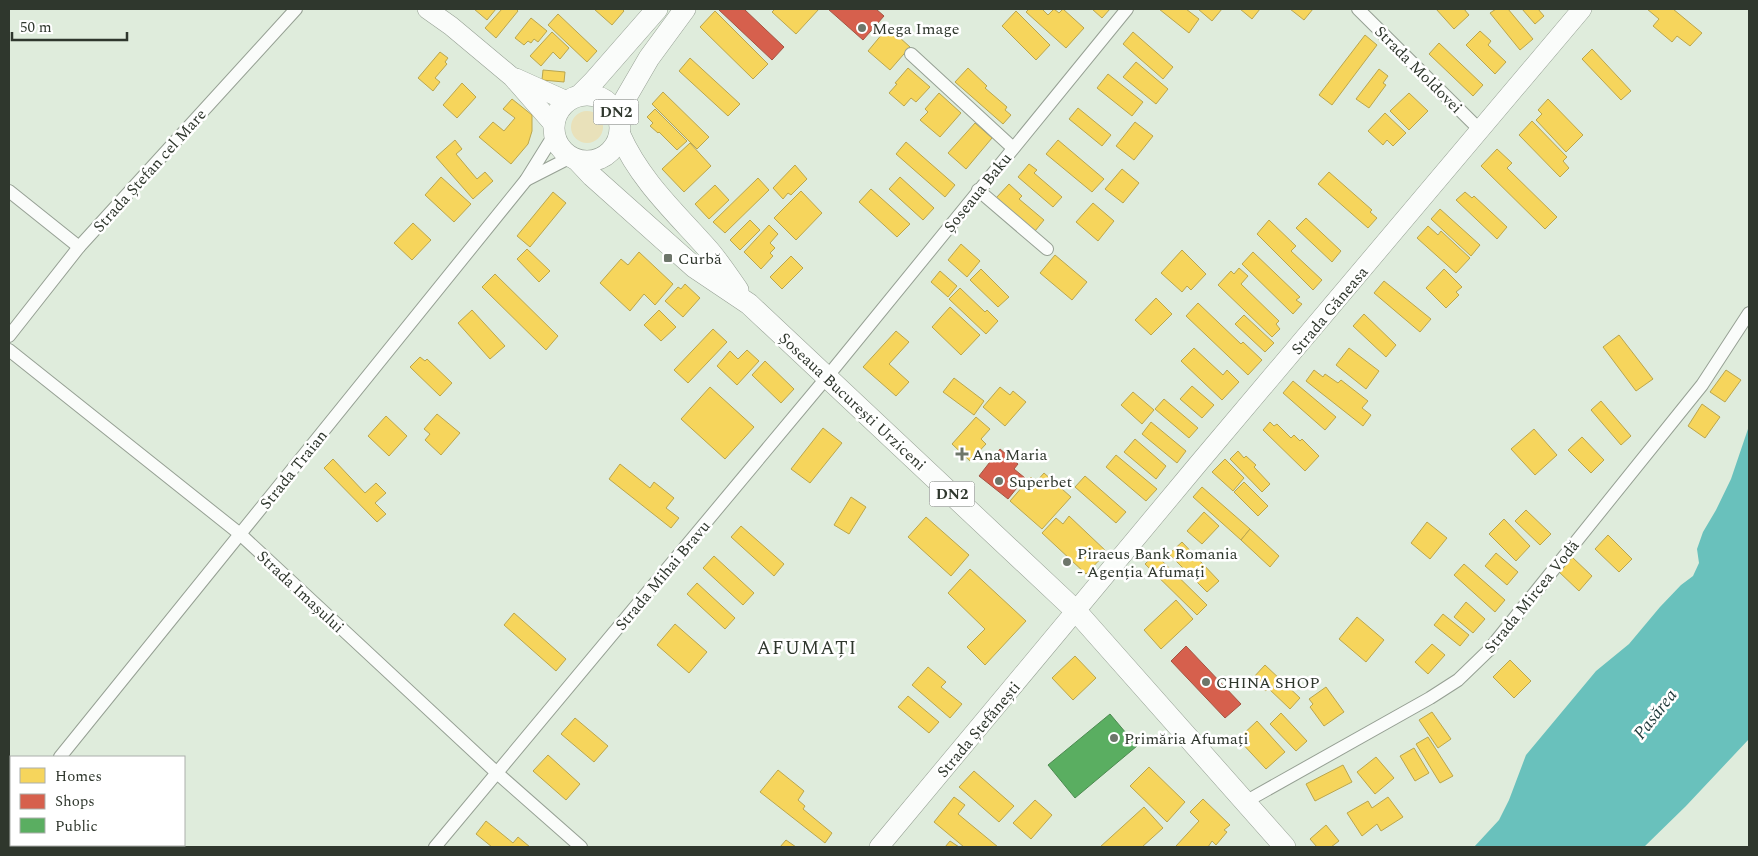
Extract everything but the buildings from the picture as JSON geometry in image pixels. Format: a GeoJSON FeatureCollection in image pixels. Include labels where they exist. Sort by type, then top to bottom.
{"type":"FeatureCollection","features":[{"type":"Feature","properties":{"kind":"highway","name":"DN2"},"geometry":{"type":"LineString","coordinates":[[554,130],[556,116],[573,98],[594,81],[657,9]]}},
{"type":"Feature","properties":{"kind":"highway","name":"DN2"},"geometry":{"type":"LineString","coordinates":[[573,98],[595,95],[608,102],[617,113],[649,58],[685,9]]}},
{"type":"Feature","properties":{"kind":"highway","name":"Șoseaua București Urziceni"},"geometry":{"type":"LineString","coordinates":[[617,113],[620,135],[632,162],[649,185],[707,249],[749,304]]}},
{"type":"Feature","properties":{"kind":"highway","name":"Șoseaua București Urziceni"},"geometry":{"type":"LineString","coordinates":[[554,130],[558,144],[563,152],[574,158],[694,267],[749,304],[1076,611],[1285,847]]}},
{"type":"Feature","properties":{"kind":"highway","name":"DN2"},"geometry":{"type":"LineString","coordinates":[[574,158],[588,161],[599,159],[608,153],[620,135]]}},
{"type":"Feature","properties":{"kind":"main road"},"geometry":{"type":"LineString","coordinates":[[426,9],[451,26],[512,77],[554,130]]}},
{"type":"Feature","properties":{"kind":"main road","name":"Strada Găneasa"},"geometry":{"type":"LineString","coordinates":[[1076,611],[1582,9]]}},
{"type":"Feature","properties":{"kind":"main road"},"geometry":{"type":"LineString","coordinates":[[512,77],[573,98]]}},
{"type":"Feature","properties":{"kind":"main road","name":"Strada Ștefănești"},"geometry":{"type":"LineString","coordinates":[[879,847],[1076,611]]}},
{"type":"Feature","properties":{"kind":"street","name":"Strada Ștefan cel Mare"},"geometry":{"type":"LineString","coordinates":[[9,336],[79,247],[296,9]]}},
{"type":"Feature","properties":{"kind":"street","name":"Șoseaua Baku"},"geometry":{"type":"LineString","coordinates":[[827,377],[1127,9]]}},
{"type":"Feature","properties":{"kind":"street","name":"Strada Moldovei"},"geometry":{"type":"LineString","coordinates":[[1358,9],[1480,130]]}},
{"type":"Feature","properties":{"kind":"street"},"geometry":{"type":"LineString","coordinates":[[911,54],[1013,148]]}},
{"type":"Feature","properties":{"kind":"street","name":"Strada Traian"},"geometry":{"type":"LineString","coordinates":[[61,756],[526,180],[554,130]]}},
{"type":"Feature","properties":{"kind":"street","name":"Strada Traian"},"geometry":{"type":"LineString","coordinates":[[526,180],[574,158]]}},
{"type":"Feature","properties":{"kind":"street"},"geometry":{"type":"LineString","coordinates":[[978,190],[1047,249]]}},
{"type":"Feature","properties":{"kind":"street"},"geometry":{"type":"LineString","coordinates":[[9,191],[79,247]]}},
{"type":"Feature","properties":{"kind":"street","name":"Strada Mircea Vodă"},"geometry":{"type":"LineString","coordinates":[[1244,802],[1430,698],[1458,680],[1488,651],[1702,385],[1749,313]]}},
{"type":"Feature","properties":{"kind":"street","name":"Strada Imașului"},"geometry":{"type":"LineString","coordinates":[[9,350],[240,534],[497,773],[581,847]]}},
{"type":"Feature","properties":{"kind":"street","name":"Strada Mihai Bravu"},"geometry":{"type":"LineString","coordinates":[[435,847],[827,377]]}},
{"type":"Feature","properties":{"kind":"shaded area"},"geometry":{"type":"Polygon","coordinates":[[[587,111],[593,112],[598,116],[602,121],[602,133],[598,138],[593,142],[587,143],[581,142],[576,138],[572,133],[571,127],[572,121],[576,116],[581,112],[587,111]]]}},
{"type":"Feature","properties":{"kind":"water","name":"Pasărea"},"geometry":{"type":"Polygon","coordinates":[[[1749,426],[1749,739],[1686,806],[1644,847],[1474,847],[1499,820],[1509,800],[1526,755],[1596,671],[1629,644],[1660,607],[1681,585],[1693,576],[1699,563],[1697,549],[1703,532],[1731,479],[1749,426]]]}},
{"type":"Feature","properties":{"kind":"place","name":"Mega Image"},"geometry":{"type":"Point","coordinates":[862,28]}},
{"type":"Feature","properties":{"kind":"place","name":"Curbă"},"geometry":{"type":"Point","coordinates":[668,258]}},
{"type":"Feature","properties":{"kind":"place","name":"Ana Maria"},"geometry":{"type":"Point","coordinates":[962,454]}},
{"type":"Feature","properties":{"kind":"place","name":"Superbet"},"geometry":{"type":"Point","coordinates":[999,481]}},
{"type":"Feature","properties":{"kind":"place","name":"Piraeus Bank Romania - Agenția Afumați"},"geometry":{"type":"Point","coordinates":[1067,562]}},
{"type":"Feature","properties":{"kind":"place","name":"CHINA SHOP"},"geometry":{"type":"Point","coordinates":[1206,682]}},
{"type":"Feature","properties":{"kind":"place","name":"Primăria Afumați"},"geometry":{"type":"Point","coordinates":[1114,738]}},
{"type":"Feature","properties":{"kind":"district","name":"AFUMAȚI"},"geometry":{"type":"Point","coordinates":[807,647]}}]}
